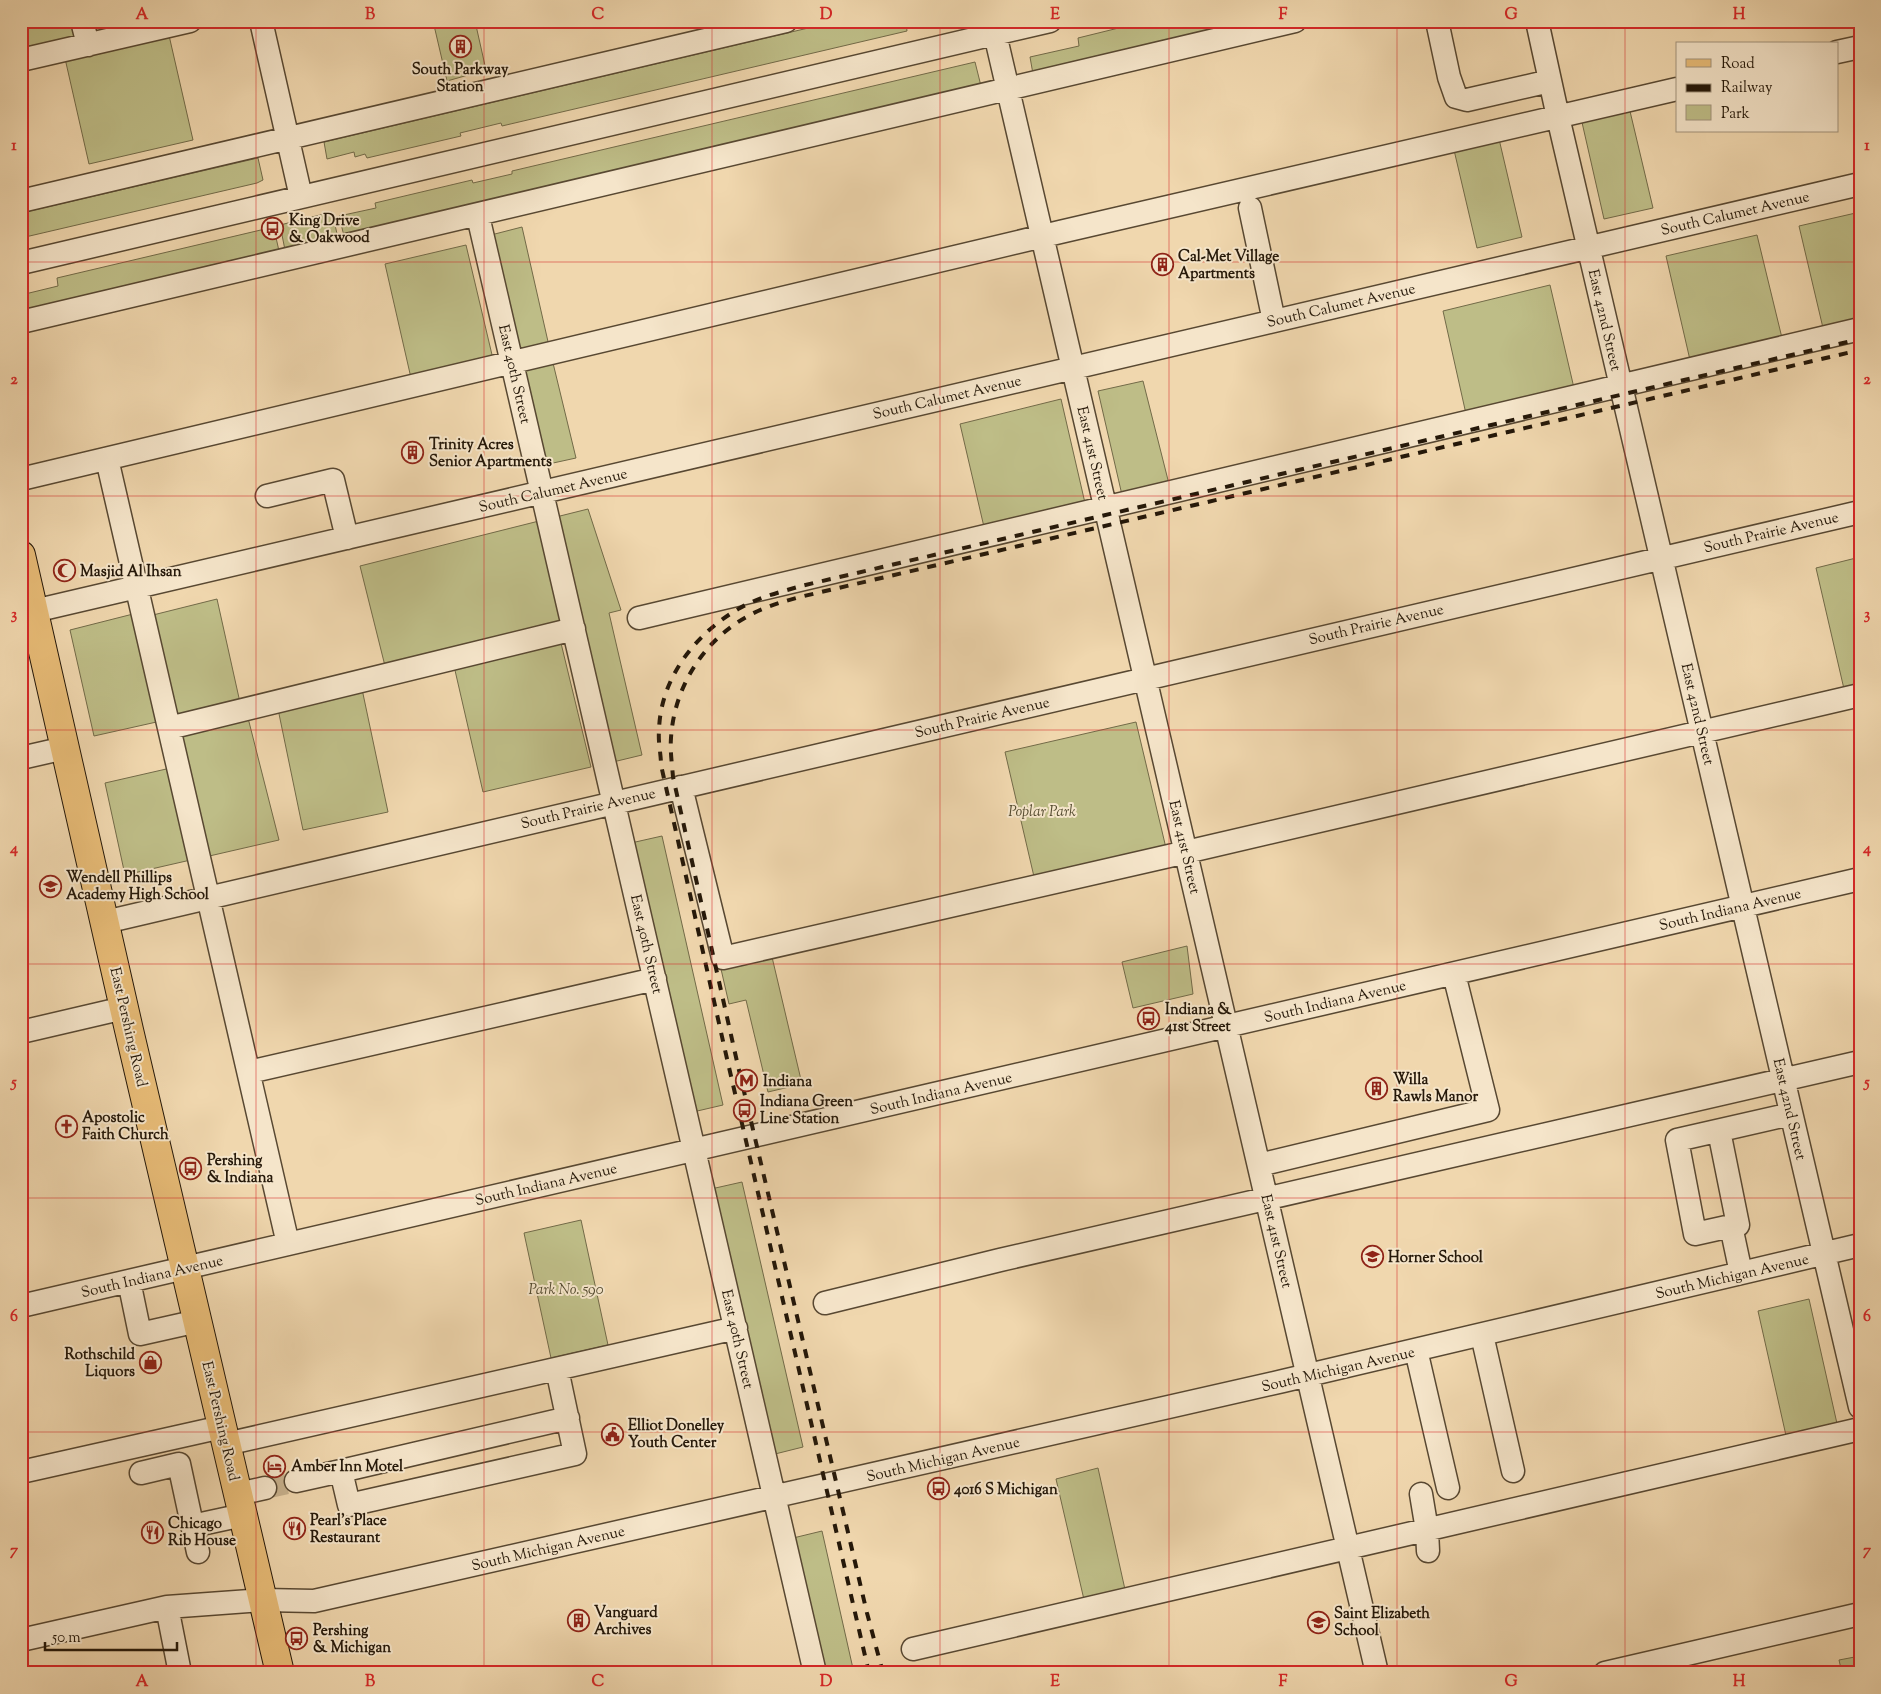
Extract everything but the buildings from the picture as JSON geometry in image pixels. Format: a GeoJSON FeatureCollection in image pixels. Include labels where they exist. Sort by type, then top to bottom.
{"type":"FeatureCollection","features":[{"type":"Feature","properties":{"kind":"main road","name":"East Pershing Road"},"geometry":{"type":"LineString","coordinates":[[21,555],[124,1008],[280,1673]]}},
{"type":"Feature","properties":{"kind":"street"},"geometry":{"type":"LineString","coordinates":[[82,21],[88,45]]}},
{"type":"Feature","properties":{"kind":"street"},"geometry":{"type":"LineString","coordinates":[[21,60],[190,21]]}},
{"type":"Feature","properties":{"kind":"street"},"geometry":{"type":"LineString","coordinates":[[261,21],[302,197]]}},
{"type":"Feature","properties":{"kind":"street"},"geometry":{"type":"LineString","coordinates":[[21,201],[288,138],[736,27],[786,21]]}},
{"type":"Feature","properties":{"kind":"street"},"geometry":{"type":"LineString","coordinates":[[21,263],[302,197],[994,28],[1050,21]]}},
{"type":"Feature","properties":{"kind":"street"},"geometry":{"type":"LineString","coordinates":[[21,322],[478,216],[1295,21]]}},
{"type":"Feature","properties":{"kind":"street"},"geometry":{"type":"LineString","coordinates":[[1437,21],[1449,77],[1456,97],[1467,100],[1550,80]]}},
{"type":"Feature","properties":{"kind":"street","name":"East 42nd Street"},"geometry":{"type":"LineString","coordinates":[[1537,21],[1860,1407]]}},
{"type":"Feature","properties":{"kind":"street","name":"East 41st Street"},"geometry":{"type":"LineString","coordinates":[[994,28],[1377,1673]]}},
{"type":"Feature","properties":{"kind":"street"},"geometry":{"type":"LineString","coordinates":[[1838,52],[1860,47]]}},
{"type":"Feature","properties":{"kind":"street"},"geometry":{"type":"LineString","coordinates":[[21,479],[1042,236],[1676,89]]}},
{"type":"Feature","properties":{"kind":"street","name":"South Calumet Avenue"},"geometry":{"type":"LineString","coordinates":[[34,611],[1860,184]]}},
{"type":"Feature","properties":{"kind":"street"},"geometry":{"type":"LineString","coordinates":[[1250,208],[1274,321]]}},
{"type":"Feature","properties":{"kind":"street","name":"East 40th Street"},"geometry":{"type":"LineString","coordinates":[[478,216],[815,1673]]}},
{"type":"Feature","properties":{"kind":"street"},"geometry":{"type":"LineString","coordinates":[[639,618],[1860,329]]}},
{"type":"Feature","properties":{"kind":"street"},"geometry":{"type":"LineString","coordinates":[[107,459],[288,1244]]}},
{"type":"Feature","properties":{"kind":"street"},"geometry":{"type":"LineString","coordinates":[[267,496],[333,480],[347,538]]}},
{"type":"Feature","properties":{"kind":"street","name":"South Prairie Avenue"},"geometry":{"type":"LineString","coordinates":[[105,922],[1860,512]]}},
{"type":"Feature","properties":{"kind":"street"},"geometry":{"type":"LineString","coordinates":[[169,728],[574,629]]}},
{"type":"Feature","properties":{"kind":"street"},"geometry":{"type":"LineString","coordinates":[[681,787],[723,958],[1860,694]]}},
{"type":"Feature","properties":{"kind":"street"},"geometry":{"type":"LineString","coordinates":[[21,758],[65,748]]}},
{"type":"Feature","properties":{"kind":"street","name":"South Indiana Avenue"},"geometry":{"type":"LineString","coordinates":[[21,1306],[1860,879]]}},
{"type":"Feature","properties":{"kind":"street"},"geometry":{"type":"LineString","coordinates":[[1259,1165],[1488,1110],[1454,974]]}},
{"type":"Feature","properties":{"kind":"street"},"geometry":{"type":"LineString","coordinates":[[249,1072],[655,979]]}},
{"type":"Feature","properties":{"kind":"street"},"geometry":{"type":"LineString","coordinates":[[21,1032],[124,1008]]}},
{"type":"Feature","properties":{"kind":"street"},"geometry":{"type":"LineString","coordinates":[[825,1302],[1860,1062]]}},
{"type":"Feature","properties":{"kind":"street"},"geometry":{"type":"LineString","coordinates":[[1719,1131],[1738,1225],[1695,1234],[1677,1140],[1791,1114]]}},
{"type":"Feature","properties":{"kind":"street"},"geometry":{"type":"LineString","coordinates":[[1731,1226],[1741,1273]]}},
{"type":"Feature","properties":{"kind":"street","name":"South Michigan Avenue"},"geometry":{"type":"LineString","coordinates":[[21,1640],[167,1607],[264,1600],[314,1601],[1308,1376],[1860,1245]]}},
{"type":"Feature","properties":{"kind":"street"},"geometry":{"type":"LineString","coordinates":[[128,1281],[140,1334],[198,1321]]}},
{"type":"Feature","properties":{"kind":"street"},"geometry":{"type":"LineString","coordinates":[[21,1472],[224,1435],[557,1369],[736,1328]]}},
{"type":"Feature","properties":{"kind":"street"},"geometry":{"type":"LineString","coordinates":[[1482,1335],[1512,1471]]}},
{"type":"Feature","properties":{"kind":"street"},"geometry":{"type":"LineString","coordinates":[[1416,1350],[1448,1488]]}},
{"type":"Feature","properties":{"kind":"street"},"geometry":{"type":"LineString","coordinates":[[341,1471],[349,1505],[575,1454],[557,1369]]}},
{"type":"Feature","properties":{"kind":"street"},"geometry":{"type":"LineString","coordinates":[[296,1481],[568,1418]]}},
{"type":"Feature","properties":{"kind":"street"},"geometry":{"type":"LineString","coordinates":[[913,1649],[1348,1548],[1427,1540],[1860,1429]]}},
{"type":"Feature","properties":{"kind":"street"},"geometry":{"type":"LineString","coordinates":[[141,1473],[179,1464],[198,1552]]}},
{"type":"Feature","properties":{"kind":"street"},"geometry":{"type":"LineString","coordinates":[[192,1526],[240,1504],[265,1488]]}},
{"type":"Feature","properties":{"kind":"street"},"geometry":{"type":"LineString","coordinates":[[1421,1494],[1427,1540]]}},
{"type":"Feature","properties":{"kind":"street"},"geometry":{"type":"LineString","coordinates":[[167,1607],[180,1673]]}},
{"type":"Feature","properties":{"kind":"street"},"geometry":{"type":"LineString","coordinates":[[1605,1673],[1860,1614]]}},
{"type":"Feature","properties":{"kind":"green space"},"geometry":{"type":"Polygon","coordinates":[[[21,21],[74,21],[78,39],[21,52],[21,21]]]}},
{"type":"Feature","properties":{"kind":"green space","name":"South Parkway Station"},"geometry":{"type":"Polygon","coordinates":[[[433,21],[475,21],[486,70],[447,81],[433,21]]]}},
{"type":"Feature","properties":{"kind":"green space"},"geometry":{"type":"Polygon","coordinates":[[[838,21],[908,21],[906,22],[907,31],[502,126],[501,123],[460,133],[461,136],[367,158],[365,154],[355,157],[354,152],[327,159],[324,142],[838,21]]]}},
{"type":"Feature","properties":{"kind":"green space"},"geometry":{"type":"Polygon","coordinates":[[[1147,21],[1256,21],[1033,74],[1030,57],[1079,46],[1078,38],[1147,21]]]}},
{"type":"Feature","properties":{"kind":"green space"},"geometry":{"type":"Polygon","coordinates":[[[168,31],[193,140],[89,164],[64,54],[168,31]]]}},
{"type":"Feature","properties":{"kind":"green space"},"geometry":{"type":"Polygon","coordinates":[[[975,62],[981,86],[344,236],[339,216],[376,208],[375,203],[472,180],[473,183],[512,174],[512,171],[975,62]]]}},
{"type":"Feature","properties":{"kind":"green space"},"geometry":{"type":"Polygon","coordinates":[[[1629,107],[1653,208],[1604,219],[1581,118],[1629,107]]]}},
{"type":"Feature","properties":{"kind":"green space"},"geometry":{"type":"Polygon","coordinates":[[[1499,139],[1522,237],[1477,248],[1454,150],[1499,139]]]}},
{"type":"Feature","properties":{"kind":"green space"},"geometry":{"type":"Polygon","coordinates":[[[258,158],[263,180],[257,183],[21,238],[21,213],[258,158]]]}},
{"type":"Feature","properties":{"kind":"green space"},"geometry":{"type":"Polygon","coordinates":[[[332,212],[338,238],[285,250],[280,225],[332,212]]]}},
{"type":"Feature","properties":{"kind":"green space"},"geometry":{"type":"Polygon","coordinates":[[[1860,212],[1860,320],[1823,328],[1799,226],[1860,212]]]}},
{"type":"Feature","properties":{"kind":"green space"},"geometry":{"type":"Polygon","coordinates":[[[522,227],[549,346],[519,353],[491,235],[522,227]]]}},
{"type":"Feature","properties":{"kind":"green space"},"geometry":{"type":"Polygon","coordinates":[[[265,229],[267,235],[275,233],[279,251],[21,311],[21,295],[58,286],[57,278],[265,229]]]}},
{"type":"Feature","properties":{"kind":"green space"},"geometry":{"type":"Polygon","coordinates":[[[1757,235],[1782,338],[1690,360],[1666,256],[1757,235]]]}},
{"type":"Feature","properties":{"kind":"green space"},"geometry":{"type":"Polygon","coordinates":[[[466,245],[493,359],[411,378],[385,264],[466,245]]]}},
{"type":"Feature","properties":{"kind":"green space"},"geometry":{"type":"Polygon","coordinates":[[[1550,285],[1574,388],[1466,414],[1443,311],[1550,285]]]}},
{"type":"Feature","properties":{"kind":"green space"},"geometry":{"type":"Polygon","coordinates":[[[553,363],[576,458],[544,465],[523,370],[553,363]]]}},
{"type":"Feature","properties":{"kind":"green space"},"geometry":{"type":"Polygon","coordinates":[[[1143,381],[1169,484],[1122,495],[1098,391],[1143,381]]]}},
{"type":"Feature","properties":{"kind":"green space"},"geometry":{"type":"Polygon","coordinates":[[[1061,399],[1085,503],[984,527],[960,424],[1061,399]]]}},
{"type":"Feature","properties":{"kind":"green space"},"geometry":{"type":"Polygon","coordinates":[[[588,509],[621,610],[609,613],[642,755],[613,762],[556,517],[588,509]]]}},
{"type":"Feature","properties":{"kind":"green space"},"geometry":{"type":"Polygon","coordinates":[[[539,521],[563,623],[385,666],[360,566],[539,521]]]}},
{"type":"Feature","properties":{"kind":"green space"},"geometry":{"type":"Polygon","coordinates":[[[1860,557],[1860,685],[1844,689],[1816,568],[1860,557]]]}},
{"type":"Feature","properties":{"kind":"green space"},"geometry":{"type":"Polygon","coordinates":[[[217,599],[241,707],[173,722],[149,616],[217,599]]]}},
{"type":"Feature","properties":{"kind":"green space"},"geometry":{"type":"Polygon","coordinates":[[[137,613],[161,721],[94,736],[70,630],[137,613]]]}},
{"type":"Feature","properties":{"kind":"green space"},"geometry":{"type":"Polygon","coordinates":[[[560,639],[591,767],[483,792],[454,666],[560,639]]]}},
{"type":"Feature","properties":{"kind":"green space"},"geometry":{"type":"Polygon","coordinates":[[[362,689],[388,812],[303,830],[278,709],[362,689]]]}},
{"type":"Feature","properties":{"kind":"green space"},"geometry":{"type":"Polygon","coordinates":[[[247,714],[279,840],[205,857],[177,730],[247,714]]]}},
{"type":"Feature","properties":{"kind":"green space","name":"Poplar Park"},"geometry":{"type":"Polygon","coordinates":[[[1136,722],[1166,848],[1035,881],[1005,752],[1136,722]]]}},
{"type":"Feature","properties":{"kind":"green space"},"geometry":{"type":"Polygon","coordinates":[[[175,767],[195,859],[125,875],[105,783],[175,767]]]}},
{"type":"Feature","properties":{"kind":"green space"},"geometry":{"type":"Polygon","coordinates":[[[662,836],[723,1105],[693,1112],[631,843],[662,836]]]}},
{"type":"Feature","properties":{"kind":"green space"},"geometry":{"type":"Polygon","coordinates":[[[1187,946],[1193,994],[1133,1008],[1122,962],[1187,946]]]}},
{"type":"Feature","properties":{"kind":"green space"},"geometry":{"type":"Polygon","coordinates":[[[772,957],[802,1084],[768,1092],[746,1000],[729,1004],[721,969],[772,957]]]}},
{"type":"Feature","properties":{"kind":"green space"},"geometry":{"type":"Polygon","coordinates":[[[742,1182],[803,1447],[771,1455],[711,1189],[742,1182]]]}},
{"type":"Feature","properties":{"kind":"green space","name":"Park No. 590"},"geometry":{"type":"Polygon","coordinates":[[[581,1220],[608,1345],[551,1358],[524,1233],[581,1220]]]}},
{"type":"Feature","properties":{"kind":"green space"},"geometry":{"type":"Polygon","coordinates":[[[1809,1299],[1838,1428],[1787,1440],[1758,1311],[1809,1299]]]}},
{"type":"Feature","properties":{"kind":"green space"},"geometry":{"type":"Polygon","coordinates":[[[1098,1468],[1126,1594],[1085,1604],[1056,1479],[1098,1468]]]}},
{"type":"Feature","properties":{"kind":"green space"},"geometry":{"type":"Polygon","coordinates":[[[822,1531],[854,1673],[821,1673],[789,1539],[822,1531]]]}},
{"type":"Feature","properties":{"kind":"green space"},"geometry":{"type":"Polygon","coordinates":[[[1860,1656],[1860,1673],[1842,1673],[1839,1660],[1860,1656]]]}},
{"type":"Feature","properties":{"kind":"tunnel"},"geometry":{"type":"LineString","coordinates":[[265,1488],[296,1481]]}},
{"type":"Feature","properties":{"kind":"railway"},"geometry":{"type":"LineString","coordinates":[[869,1673],[661,765],[659,735],[661,712],[673,675],[683,659],[709,630],[740,608],[762,598],[801,586],[1860,339]]}},
{"type":"Feature","properties":{"kind":"railway"},"geometry":{"type":"LineString","coordinates":[[883,1673],[867,1613],[738,1066],[673,777],[671,753],[673,719],[685,683],[694,666],[719,637],[734,625],[769,606],[804,596],[1860,350]]}},
{"type":"Feature","properties":{"kind":"place","name":"South Parkway Station"},"geometry":{"type":"Point","coordinates":[460,46]}},
{"type":"Feature","properties":{"kind":"place","name":"King Drive & Oakwood"},"geometry":{"type":"Point","coordinates":[273,229]}},
{"type":"Feature","properties":{"kind":"place","name":"Cal-Met Village Apartments"},"geometry":{"type":"Point","coordinates":[1162,265]}},
{"type":"Feature","properties":{"kind":"place","name":"Trinity Acres Senior Apartments"},"geometry":{"type":"Point","coordinates":[413,453]}},
{"type":"Feature","properties":{"kind":"place","name":"Masjid Al Ihsan"},"geometry":{"type":"Point","coordinates":[64,571]}},
{"type":"Feature","properties":{"kind":"place","name":"Wendell Phillips Academy High School"},"geometry":{"type":"Point","coordinates":[50,886]}},
{"type":"Feature","properties":{"kind":"place","name":"Indiana & 41st Street"},"geometry":{"type":"Point","coordinates":[1149,1018]}},
{"type":"Feature","properties":{"kind":"place","name":"Indiana"},"geometry":{"type":"Point","coordinates":[747,1081]}},
{"type":"Feature","properties":{"kind":"place","name":"Willa Rawls Manor"},"geometry":{"type":"Point","coordinates":[1377,1088]}},
{"type":"Feature","properties":{"kind":"place","name":"Indiana Green Line Station"},"geometry":{"type":"Point","coordinates":[744,1110]}},
{"type":"Feature","properties":{"kind":"place","name":"Apostolic Faith Church"},"geometry":{"type":"Point","coordinates":[66,1126]}},
{"type":"Feature","properties":{"kind":"place","name":"Pershing & Indiana"},"geometry":{"type":"Point","coordinates":[191,1169]}},
{"type":"Feature","properties":{"kind":"place","name":"Horner School"},"geometry":{"type":"Point","coordinates":[1372,1257]}},
{"type":"Feature","properties":{"kind":"place","name":"Rothschild Liquors"},"geometry":{"type":"Point","coordinates":[151,1363]}},
{"type":"Feature","properties":{"kind":"place","name":"Elliot Donelley Youth Center"},"geometry":{"type":"Point","coordinates":[612,1434]}},
{"type":"Feature","properties":{"kind":"place","name":"Amber Inn Motel"},"geometry":{"type":"Point","coordinates":[275,1466]}},
{"type":"Feature","properties":{"kind":"place","name":"4016 S Michigan"},"geometry":{"type":"Point","coordinates":[938,1489]}},
{"type":"Feature","properties":{"kind":"place","name":"Pearl's Place Restaurant"},"geometry":{"type":"Point","coordinates":[294,1529]}},
{"type":"Feature","properties":{"kind":"place","name":"Chicago Rib House"},"geometry":{"type":"Point","coordinates":[152,1532]}},
{"type":"Feature","properties":{"kind":"place","name":"Vanguard Archives"},"geometry":{"type":"Point","coordinates":[578,1621]}},
{"type":"Feature","properties":{"kind":"place","name":"Saint Elizabeth School"},"geometry":{"type":"Point","coordinates":[1318,1622]}},
{"type":"Feature","properties":{"kind":"place","name":"Pershing & Michigan"},"geometry":{"type":"Point","coordinates":[297,1639]}}]}
